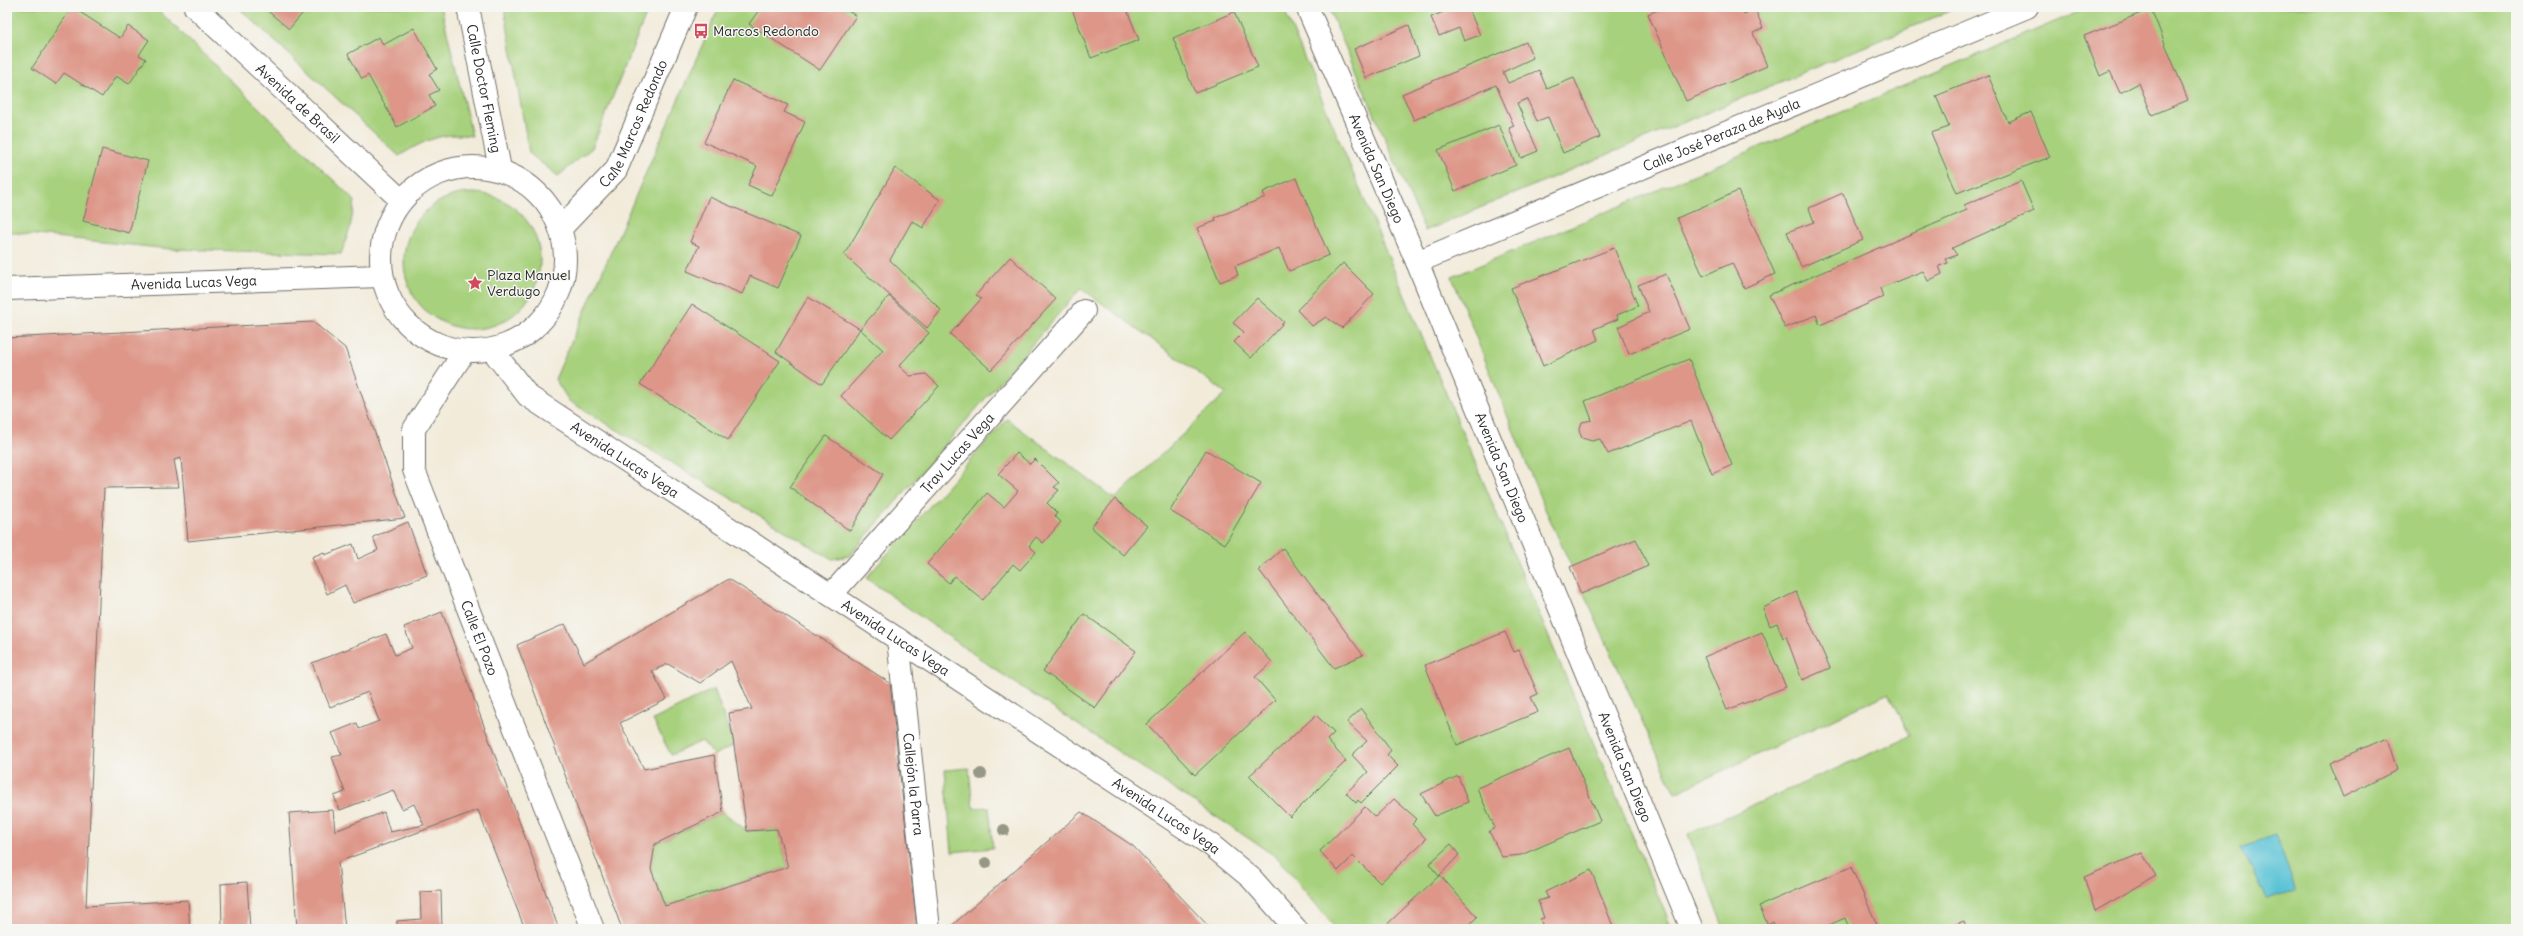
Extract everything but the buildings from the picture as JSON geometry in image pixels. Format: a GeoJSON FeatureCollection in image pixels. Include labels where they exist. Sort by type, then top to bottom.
{"type":"FeatureCollection","features":[{"type":"Feature","properties":{"kind":"street","name":"Avenida de Brasil"},"geometry":{"type":"LineString","coordinates":[[195,7],[401,200]]}},
{"type":"Feature","properties":{"kind":"street","name":"Calle Doctor Fleming"},"geometry":{"type":"LineString","coordinates":[[468,7],[500,169]]}},
{"type":"Feature","properties":{"kind":"street","name":"Calle Marcos Redondo"},"geometry":{"type":"LineString","coordinates":[[561,228],[616,170],[686,7]]}},
{"type":"Feature","properties":{"kind":"street","name":"Avenida San Diego"},"geometry":{"type":"LineString","coordinates":[[1307,7],[1417,262],[1692,929]]}},
{"type":"Feature","properties":{"kind":"street","name":"Calle José Peraza de Ayala"},"geometry":{"type":"LineString","coordinates":[[1417,262],[2027,7]]}},
{"type":"Feature","properties":{"kind":"street"},"geometry":{"type":"LineString","coordinates":[[461,167],[500,169],[534,189],[561,228],[566,257],[562,288],[549,314],[530,333],[493,351],[464,352],[429,342],[399,317],[381,276],[379,251],[385,225],[401,200],[415,186],[434,174],[461,167]]}},
{"type":"Feature","properties":{"kind":"street","name":"Avenida Lucas Vega"},"geometry":{"type":"LineString","coordinates":[[7,289],[381,276]]}},
{"type":"Feature","properties":{"kind":"street","name":"Trav Lucas Vega"},"geometry":{"type":"LineString","coordinates":[[831,595],[1084,311]]}},
{"type":"Feature","properties":{"kind":"street","name":"Avenida Lucas Vega"},"geometry":{"type":"LineString","coordinates":[[493,351],[528,396],[1211,845],[1251,878],[1296,929]]}},
{"type":"Feature","properties":{"kind":"street","name":"Calle El Pozo"},"geometry":{"type":"LineString","coordinates":[[464,352],[414,429],[414,470],[592,929]]}},
{"type":"Feature","properties":{"kind":"street","name":"Callejón la Parra"},"geometry":{"type":"LineString","coordinates":[[898,639],[929,929]]}},
{"type":"Feature","properties":{"kind":"green space"},"geometry":{"type":"Polygon","coordinates":[[[7,7],[155,7],[355,201],[350,228],[341,254],[170,249],[7,232],[7,7]]]}},
{"type":"Feature","properties":{"kind":"green space"},"geometry":{"type":"Polygon","coordinates":[[[238,7],[441,7],[472,136],[452,135],[434,138],[399,156],[238,7]]]}},
{"type":"Feature","properties":{"kind":"green space"},"geometry":{"type":"Polygon","coordinates":[[[504,7],[649,7],[592,148],[558,176],[529,153],[504,7]]]}},
{"type":"Feature","properties":{"kind":"green space"},"geometry":{"type":"Polygon","coordinates":[[[719,7],[1283,7],[1672,929],[1336,929],[1278,858],[999,672],[866,578],[1007,419],[1115,499],[1226,393],[1081,288],[849,556],[832,559],[569,401],[555,379],[719,7]]]}},
{"type":"Feature","properties":{"kind":"green space"},"geometry":{"type":"Polygon","coordinates":[[[1328,7],[1959,7],[1425,231],[1328,7]]]}},
{"type":"Feature","properties":{"kind":"green space"},"geometry":{"type":"Polygon","coordinates":[[[2090,7],[2516,7],[2516,929],[1724,929],[1688,834],[1910,736],[1889,693],[1675,793],[1541,500],[1452,277],[2090,7]]]}},
{"type":"Feature","properties":{"kind":"green space"},"geometry":{"type":"Polygon","coordinates":[[[465,193],[479,193],[498,198],[510,204],[525,218],[535,235],[539,248],[539,274],[535,287],[529,299],[515,314],[510,318],[492,326],[479,329],[465,329],[446,324],[434,318],[419,304],[415,299],[407,281],[404,268],[404,254],[409,235],[415,223],[429,208],[434,204],[452,196],[465,193]]]}},
{"type":"Feature","properties":{"kind":"green space"},"geometry":{"type":"Polygon","coordinates":[[[714,689],[734,745],[714,755],[702,741],[671,755],[653,720],[714,689]]]}},
{"type":"Feature","properties":{"kind":"green space"},"geometry":{"type":"Polygon","coordinates":[[[969,768],[973,808],[989,807],[993,848],[952,852],[945,770],[969,768]]]}},
{"type":"Feature","properties":{"kind":"green space"},"geometry":{"type":"Polygon","coordinates":[[[723,812],[747,831],[777,829],[788,867],[665,906],[651,869],[655,844],[723,812]]]}},
{"type":"Feature","properties":{"kind":"water"},"geometry":{"type":"Polygon","coordinates":[[[2276,835],[2296,890],[2266,899],[2241,847],[2276,835]]]}},
{"type":"Feature","properties":{"kind":"place","name":"Marcos Redondo"},"geometry":{"type":"Point","coordinates":[701,31]}},
{"type":"Feature","properties":{"kind":"place","name":"Plaza Manuel Verdugo"},"geometry":{"type":"Point","coordinates":[475,283]}}]}
